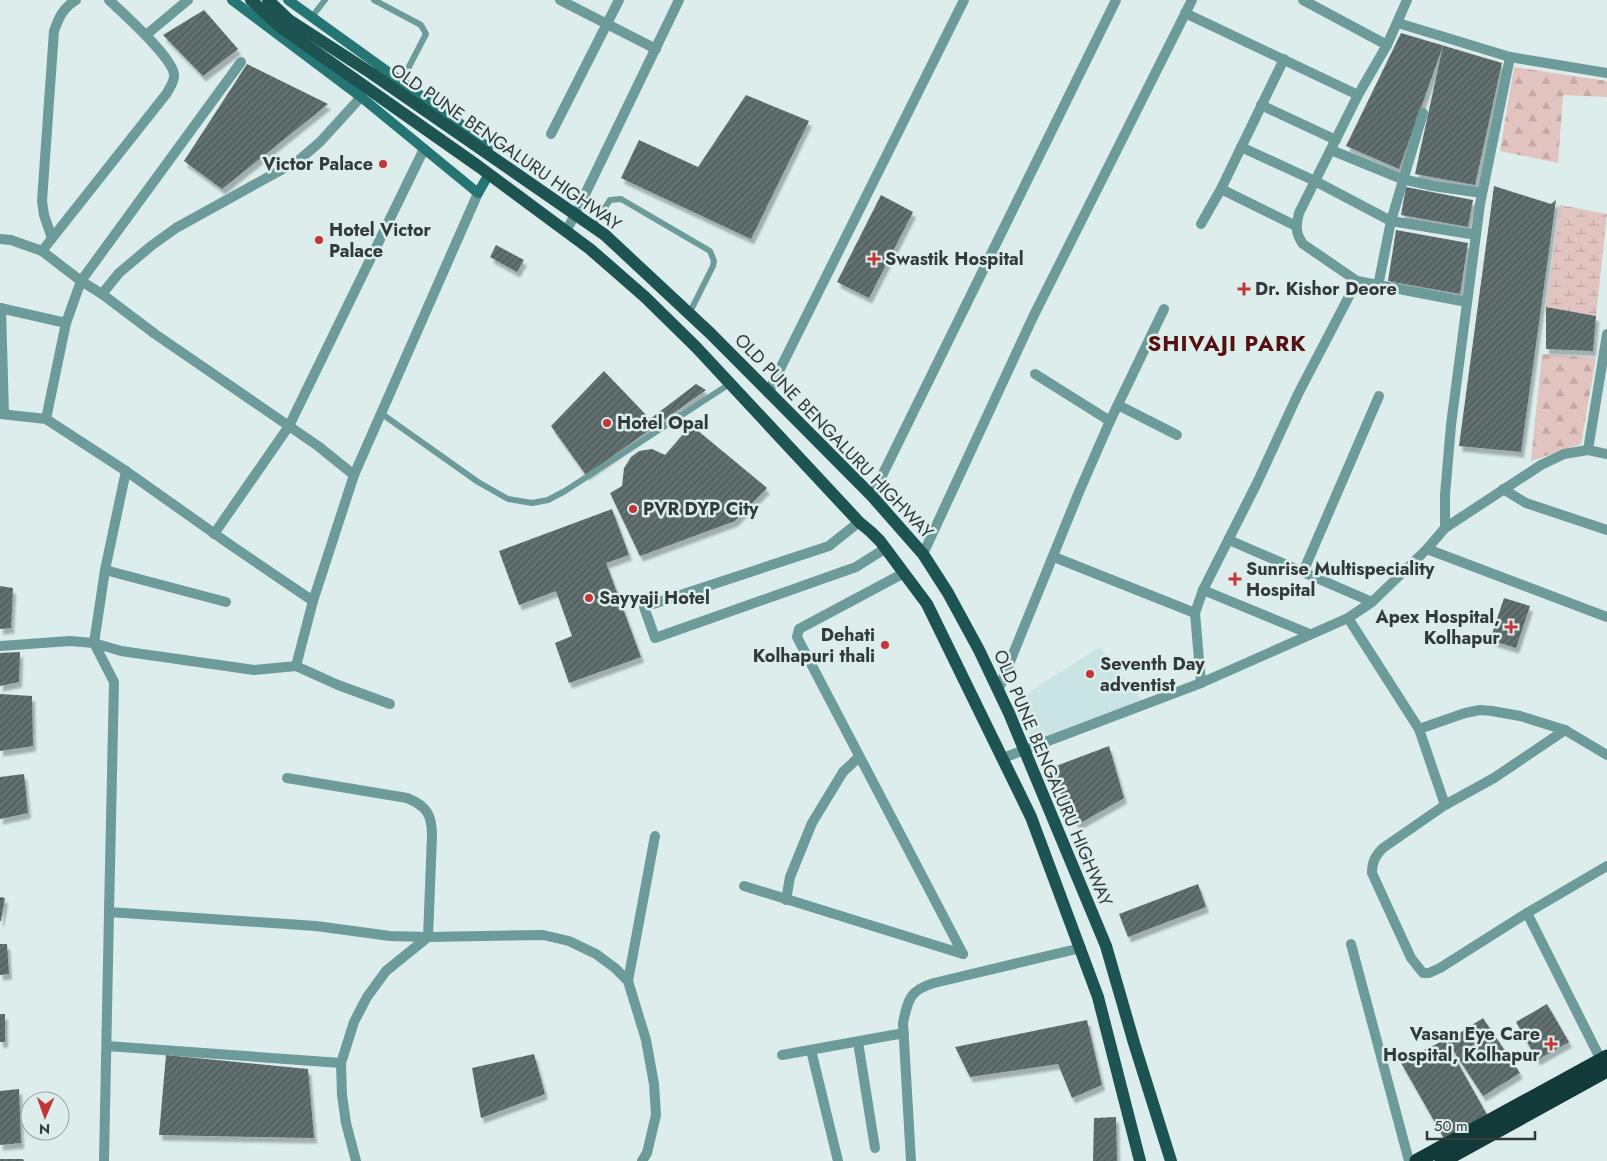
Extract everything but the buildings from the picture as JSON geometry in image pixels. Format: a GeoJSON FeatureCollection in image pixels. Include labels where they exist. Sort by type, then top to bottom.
{"type":"FeatureCollection","features":[{"type":"Feature","properties":{"kind":"highway"},"geometry":{"type":"LineString","coordinates":[[1417,1161],[1605,1062]]}},
{"type":"Feature","properties":{"kind":"highway"},"geometry":{"type":"LineString","coordinates":[[1442,1161],[1605,1062]]}},
{"type":"Feature","properties":{"kind":"main road","name":"OLD PUNE BENGALURU HIGHWAY"},"geometry":{"type":"LineString","coordinates":[[251,0],[279,26],[478,166],[590,249],[645,297],[731,383],[858,522],[871,532],[886,548],[927,604],[1031,817],[1098,997],[1140,1161]]}},
{"type":"Feature","properties":{"kind":"main road","name":"OLD PUNE BENGALURU HIGHWAY"},"geometry":{"type":"LineString","coordinates":[[268,0],[289,20],[371,73],[605,236],[689,314],[768,392],[872,496],[923,554],[948,592],[979,650],[1024,750],[1106,946],[1134,1043],[1172,1161]]}},
{"type":"Feature","properties":{"kind":"street"},"geometry":{"type":"LineString","coordinates":[[52,238],[44,215],[42,201],[54,31],[59,16],[66,6],[76,0]]}},
{"type":"Feature","properties":{"kind":"street"},"geometry":{"type":"LineString","coordinates":[[42,250],[167,93],[172,84],[174,76],[171,68],[146,35],[109,0]]}},
{"type":"Feature","properties":{"kind":"street"},"geometry":{"type":"LineString","coordinates":[[146,35],[188,0]]}},
{"type":"Feature","properties":{"kind":"street"},"geometry":{"type":"LineString","coordinates":[[232,0],[361,97],[478,193]]}},
{"type":"Feature","properties":{"kind":"street"},"geometry":{"type":"LineString","coordinates":[[288,0],[462,125],[494,153],[501,164]]}},
{"type":"Feature","properties":{"kind":"street"},"geometry":{"type":"LineString","coordinates":[[560,0],[656,49]]}},
{"type":"Feature","properties":{"kind":"street"},"geometry":{"type":"LineString","coordinates":[[551,134],[620,0]]}},
{"type":"Feature","properties":{"kind":"street"},"geometry":{"type":"LineString","coordinates":[[566,231],[576,215],[679,0]]}},
{"type":"Feature","properties":{"kind":"street"},"geometry":{"type":"LineString","coordinates":[[768,392],[964,0]]}},
{"type":"Feature","properties":{"kind":"street"},"geometry":{"type":"LineString","coordinates":[[872,496],[1116,0]]}},
{"type":"Feature","properties":{"kind":"street"},"geometry":{"type":"LineString","coordinates":[[923,554],[1033,317],[1192,0]]}},
{"type":"Feature","properties":{"kind":"street"},"geometry":{"type":"LineString","coordinates":[[1303,0],[1387,45]]}},
{"type":"Feature","properties":{"kind":"street"},"geometry":{"type":"LineString","coordinates":[[1407,0],[1387,45],[1358,95],[1299,213],[1296,226],[1298,236],[1303,244],[1357,282],[1467,302]]}},
{"type":"Feature","properties":{"kind":"street"},"geometry":{"type":"LineString","coordinates":[[1185,13],[1358,95]]}},
{"type":"Feature","properties":{"kind":"street"},"geometry":{"type":"LineString","coordinates":[[1398,23],[1510,57],[1607,73]]}},
{"type":"Feature","properties":{"kind":"street"},"geometry":{"type":"LineString","coordinates":[[1445,528],[1451,425],[1476,235],[1482,193],[1510,57]]}},
{"type":"Feature","properties":{"kind":"street"},"geometry":{"type":"LineString","coordinates":[[1201,224],[1221,189],[1284,59]]}},
{"type":"Feature","properties":{"kind":"street"},"geometry":{"type":"LineString","coordinates":[[46,419],[66,324],[81,281],[241,62]]}},
{"type":"Feature","properties":{"kind":"street"},"geometry":{"type":"LineString","coordinates":[[102,294],[119,274],[151,246],[176,228],[299,160],[320,142],[361,97]]}},
{"type":"Feature","properties":{"kind":"street"},"geometry":{"type":"LineString","coordinates":[[1261,105],[1336,140]]}},
{"type":"Feature","properties":{"kind":"street"},"geometry":{"type":"LineString","coordinates":[[1378,286],[1391,221],[1423,113]]}},
{"type":"Feature","properties":{"kind":"street"},"geometry":{"type":"LineString","coordinates":[[1241,147],[1315,181],[1391,221],[1476,235]]}},
{"type":"Feature","properties":{"kind":"street"},"geometry":{"type":"LineString","coordinates":[[214,534],[289,426],[424,149]]}},
{"type":"Feature","properties":{"kind":"street"},"geometry":{"type":"LineString","coordinates":[[1331,150],[1404,180],[1482,193]]}},
{"type":"Feature","properties":{"kind":"street"},"geometry":{"type":"LineString","coordinates":[[296,666],[313,601],[354,475],[478,193],[489,174]]}},
{"type":"Feature","properties":{"kind":"street"},"geometry":{"type":"LineString","coordinates":[[1221,189],[1296,226]]}},
{"type":"Feature","properties":{"kind":"street"},"geometry":{"type":"LineString","coordinates":[[0,239],[11,240],[42,250],[81,281],[102,294],[155,334],[318,446],[354,475]]}},
{"type":"Feature","properties":{"kind":"street"},"geometry":{"type":"LineString","coordinates":[[1201,684],[1195,613],[1203,590],[1229,540],[1298,394],[1357,282]]}},
{"type":"Feature","properties":{"kind":"street"},"geometry":{"type":"LineString","coordinates":[[66,324],[0,308],[2,414],[46,419],[126,471],[313,601]]}},
{"type":"Feature","properties":{"kind":"street"},"geometry":{"type":"LineString","coordinates":[[998,691],[1079,492],[1110,421],[1164,309]]}},
{"type":"Feature","properties":{"kind":"street"},"geometry":{"type":"LineString","coordinates":[[1588,450],[1607,334]]}},
{"type":"Feature","properties":{"kind":"street"},"geometry":{"type":"LineString","coordinates":[[1036,374],[1110,421]]}},
{"type":"Feature","properties":{"kind":"street"},"geometry":{"type":"LineString","coordinates":[[1303,572],[1379,396]]}},
{"type":"Feature","properties":{"kind":"street"},"geometry":{"type":"LineString","coordinates":[[1118,405],[1177,435]]}},
{"type":"Feature","properties":{"kind":"street"},"geometry":{"type":"LineString","coordinates":[[1003,758],[1201,684],[1348,618],[1372,602],[1427,549],[1445,528],[1541,465],[1564,454],[1588,450],[1607,454]]}},
{"type":"Feature","properties":{"kind":"street"},"geometry":{"type":"LineString","coordinates":[[104,1161],[114,682],[94,643],[105,570],[126,471]]}},
{"type":"Feature","properties":{"kind":"street"},"geometry":{"type":"LineString","coordinates":[[1504,489],[1526,502],[1607,530]]}},
{"type":"Feature","properties":{"kind":"street"},"geometry":{"type":"LineString","coordinates":[[858,522],[829,546],[644,607],[655,638],[856,567],[886,548]]}},
{"type":"Feature","properties":{"kind":"street"},"geometry":{"type":"LineString","coordinates":[[1229,540],[1372,602]]}},
{"type":"Feature","properties":{"kind":"street"},"geometry":{"type":"LineString","coordinates":[[1427,549],[1607,617]]}},
{"type":"Feature","properties":{"kind":"street"},"geometry":{"type":"LineString","coordinates":[[1054,557],[1195,613]]}},
{"type":"Feature","properties":{"kind":"street"},"geometry":{"type":"LineString","coordinates":[[105,570],[226,602]]}},
{"type":"Feature","properties":{"kind":"street"},"geometry":{"type":"LineString","coordinates":[[744,886],[963,954],[797,637],[799,629],[904,573]]}},
{"type":"Feature","properties":{"kind":"street"},"geometry":{"type":"LineString","coordinates":[[1203,590],[1310,634]]}},
{"type":"Feature","properties":{"kind":"street"},"geometry":{"type":"LineString","coordinates":[[1348,618],[1419,729],[1445,805]]}},
{"type":"Feature","properties":{"kind":"street"},"geometry":{"type":"LineString","coordinates":[[0,646],[70,641],[94,643],[121,651],[254,670],[296,666],[338,685],[390,704]]}},
{"type":"Feature","properties":{"kind":"street"},"geometry":{"type":"LineString","coordinates":[[1419,729],[1465,713],[1480,710],[1520,716],[1565,730],[1607,755]]}},
{"type":"Feature","properties":{"kind":"street"},"geometry":{"type":"LineString","coordinates":[[1565,730],[1494,778],[1445,805],[1383,848],[1376,855],[1372,864],[1372,873],[1411,958],[1423,972],[1430,973],[1607,866]]}},
{"type":"Feature","properties":{"kind":"street"},"geometry":{"type":"LineString","coordinates":[[786,900],[790,877],[812,823],[843,772],[859,757]]}},
{"type":"Feature","properties":{"kind":"street"},"geometry":{"type":"LineString","coordinates":[[287,778],[407,798],[418,802],[426,810],[432,822],[428,937],[386,971],[368,997],[354,1022],[341,1063],[342,1095],[346,1123],[356,1161]]}},
{"type":"Feature","properties":{"kind":"street"},"geometry":{"type":"LineString","coordinates":[[642,1161],[647,1153],[656,1115],[654,1084],[646,1040],[628,981],[655,836]]}},
{"type":"Feature","properties":{"kind":"street"},"geometry":{"type":"LineString","coordinates":[[109,912],[316,926],[390,936],[542,935],[569,940],[596,954],[615,968],[628,981]]}},
{"type":"Feature","properties":{"kind":"street"},"geometry":{"type":"LineString","coordinates":[[1528,913],[1605,1062]]}},
{"type":"Feature","properties":{"kind":"street"},"geometry":{"type":"LineString","coordinates":[[1351,944],[1409,1161]]}},
{"type":"Feature","properties":{"kind":"street"},"geometry":{"type":"LineString","coordinates":[[911,1161],[903,1023],[906,1006],[911,995],[920,987],[1081,948]]}},
{"type":"Feature","properties":{"kind":"street"},"geometry":{"type":"LineString","coordinates":[[782,1055],[904,1033]]}},
{"type":"Feature","properties":{"kind":"street"},"geometry":{"type":"LineString","coordinates":[[858,1042],[876,1148]]}},
{"type":"Feature","properties":{"kind":"street"},"geometry":{"type":"LineString","coordinates":[[106,1046],[341,1063]]}},
{"type":"Feature","properties":{"kind":"street"},"geometry":{"type":"LineString","coordinates":[[812,1050],[838,1161]]}},
{"type":"Feature","properties":{"kind":"lane"},"geometry":{"type":"LineString","coordinates":[[311,18],[325,0]]}},
{"type":"Feature","properties":{"kind":"lane"},"geometry":{"type":"LineString","coordinates":[[374,0],[421,25],[426,34],[401,82]]}},
{"type":"Feature","properties":{"kind":"lane"},"geometry":{"type":"LineString","coordinates":[[592,227],[610,200],[621,199],[710,251],[714,261],[713,266],[689,314]]}},
{"type":"Feature","properties":{"kind":"lane"},"geometry":{"type":"LineString","coordinates":[[382,414],[478,482],[508,499],[532,503],[548,500],[565,491],[731,383]]}},
{"type":"Feature","properties":{"kind":"shaded area","name":"Seventh Day adventist"},"geometry":{"type":"Polygon","coordinates":[[[1100,647],[1143,701],[1034,741],[1011,704],[1100,647]]]}},
{"type":"Feature","properties":{"kind":"green space"},"geometry":{"type":"Polygon","coordinates":[[[1514,67],[1607,81],[1607,97],[1563,95],[1558,163],[1500,151],[1514,67]]]}},
{"type":"Feature","properties":{"kind":"green space"},"geometry":{"type":"Polygon","coordinates":[[[1560,205],[1607,214],[1596,316],[1546,307],[1560,205]]]}},
{"type":"Feature","properties":{"kind":"green space"},"geometry":{"type":"Polygon","coordinates":[[[1542,354],[1596,358],[1581,444],[1531,461],[1542,354]]]}},
{"type":"Feature","properties":{"kind":"place","name":"Victor Palace"},"geometry":{"type":"Point","coordinates":[383,164]}},
{"type":"Feature","properties":{"kind":"place","name":"Hotel Victor Palace"},"geometry":{"type":"Point","coordinates":[319,240]}},
{"type":"Feature","properties":{"kind":"place","name":"Swastik Hospital"},"geometry":{"type":"Point","coordinates":[874,259]}},
{"type":"Feature","properties":{"kind":"place","name":"Dr. Kishor Deore"},"geometry":{"type":"Point","coordinates":[1244,289]}},
{"type":"Feature","properties":{"kind":"place","name":"Hotel Opal"},"geometry":{"type":"Point","coordinates":[607,423]}},
{"type":"Feature","properties":{"kind":"place","name":"PVR DYP City"},"geometry":{"type":"Point","coordinates":[633,509]}},
{"type":"Feature","properties":{"kind":"place","name":"Sunrise Multispeciality Hospital"},"geometry":{"type":"Point","coordinates":[1235,579]}},
{"type":"Feature","properties":{"kind":"place","name":"Sayyaji Hotel"},"geometry":{"type":"Point","coordinates":[589,598]}},
{"type":"Feature","properties":{"kind":"place","name":"Apex Hospital, Kolhapur"},"geometry":{"type":"Point","coordinates":[1511,627]}},
{"type":"Feature","properties":{"kind":"place","name":"Dehati Kolhapuri thali"},"geometry":{"type":"Point","coordinates":[885,645]}},
{"type":"Feature","properties":{"kind":"place","name":"Seventh Day adventist"},"geometry":{"type":"Point","coordinates":[1090,674]}},
{"type":"Feature","properties":{"kind":"place","name":"Vasan Eye Care Hospital, Kolhapur"},"geometry":{"type":"Point","coordinates":[1551,1044]}},
{"type":"Feature","properties":{"kind":"district","name":"SHIVAJI PARK"},"geometry":{"type":"Point","coordinates":[1227,343]}}]}
